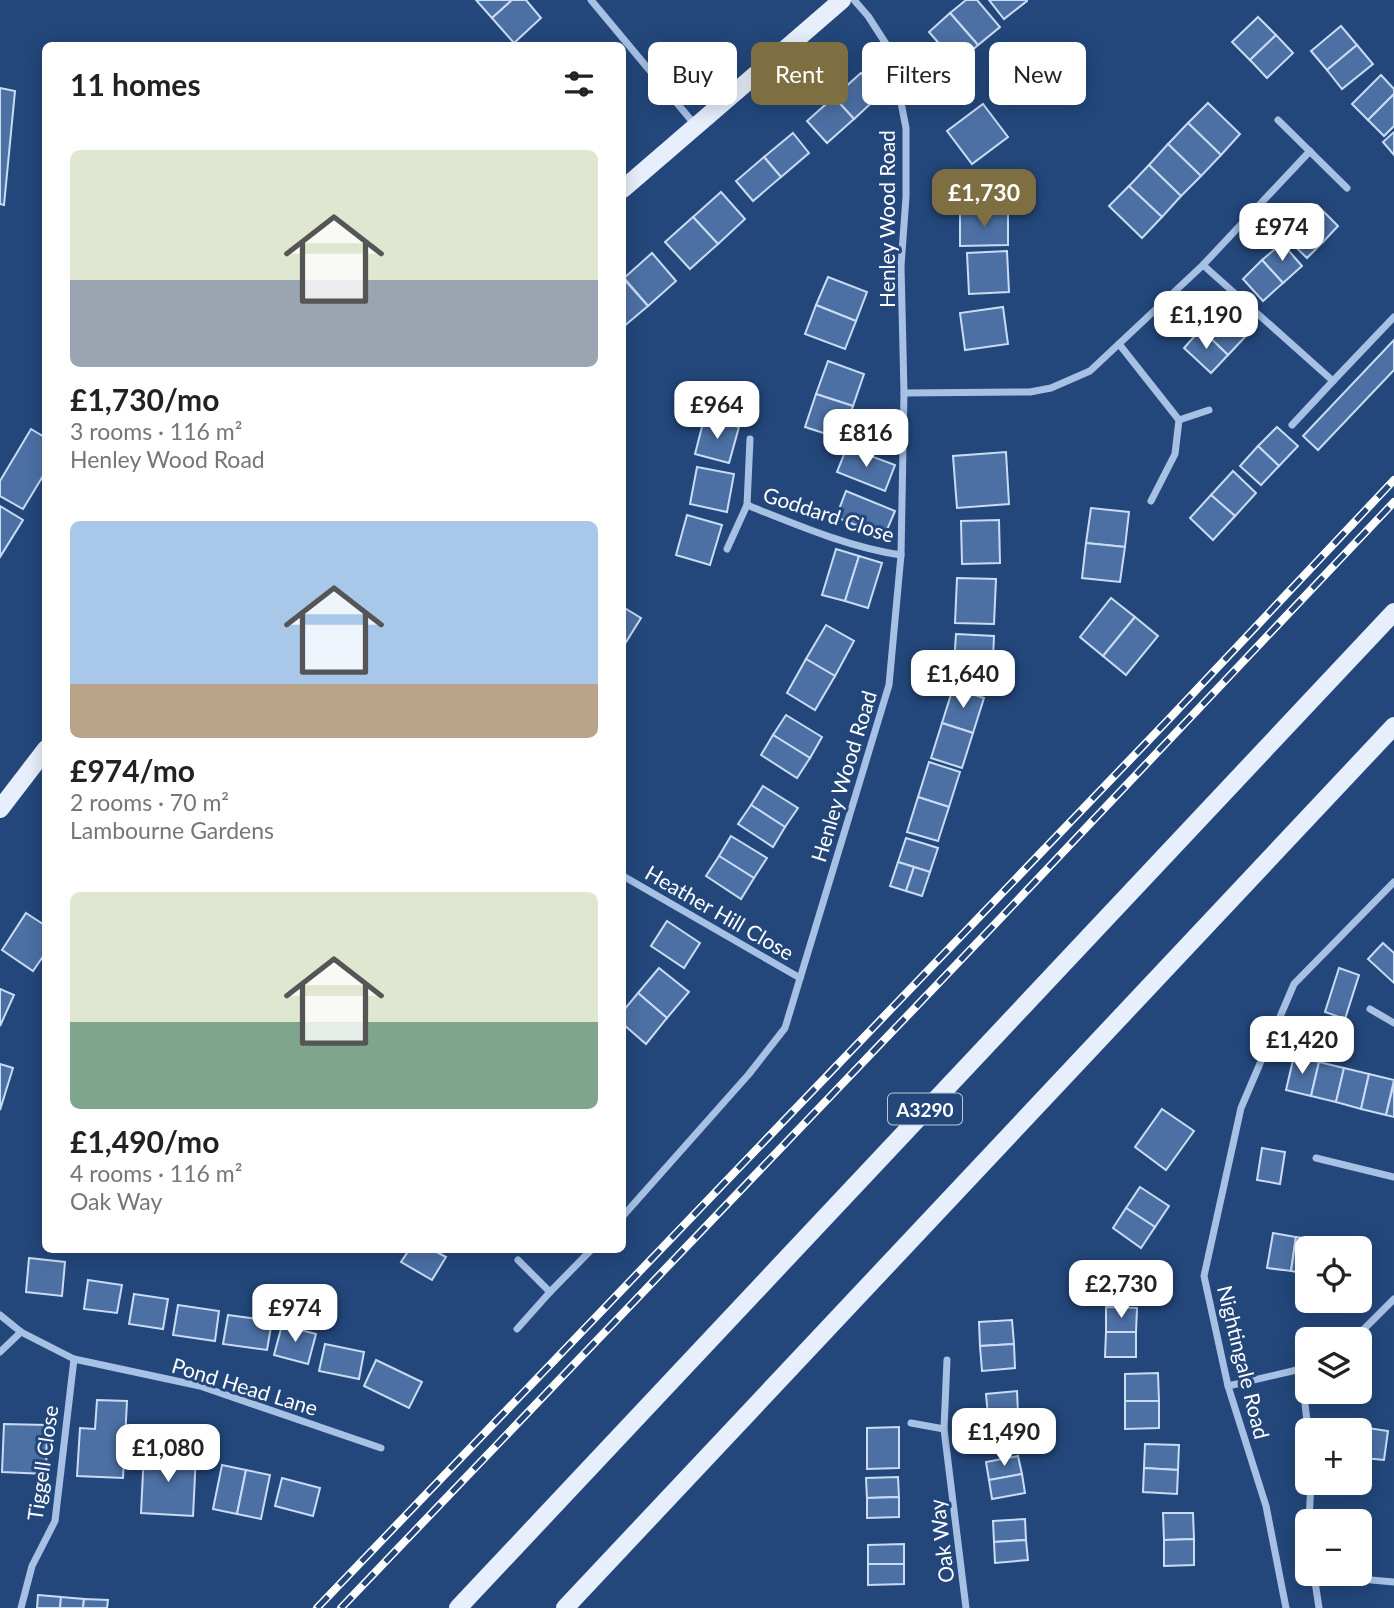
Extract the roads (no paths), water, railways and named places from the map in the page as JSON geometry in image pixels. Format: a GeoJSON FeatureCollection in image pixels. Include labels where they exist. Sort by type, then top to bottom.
{"type":"FeatureCollection","features":[{"type":"Feature","properties":{"kind":"main road"},"geometry":{"type":"LineString","coordinates":[[626,186],[842,0]]}},
{"type":"Feature","properties":{"kind":"main road","name":"A3290"},"geometry":{"type":"LineString","coordinates":[[458,1608],[1394,612]]}},
{"type":"Feature","properties":{"kind":"main road"},"geometry":{"type":"LineString","coordinates":[[565,1608],[1394,726]]}},
{"type":"Feature","properties":{"kind":"main road"},"geometry":{"type":"LineString","coordinates":[[0,808],[42,754]]}},
{"type":"Feature","properties":{"kind":"street"},"geometry":{"type":"LineString","coordinates":[[592,0],[697,127]]}},
{"type":"Feature","properties":{"kind":"street","name":"Henley Wood Road"},"geometry":{"type":"LineString","coordinates":[[626,1213],[749,1074],[785,1028],[889,685],[901,555],[904,393],[901,266],[906,197],[905,128],[888,47],[869,16],[854,0]]}},
{"type":"Feature","properties":{"kind":"street"},"geometry":{"type":"LineString","coordinates":[[1278,120],[1346,188]]}},
{"type":"Feature","properties":{"kind":"street"},"geometry":{"type":"LineString","coordinates":[[904,393],[1030,392],[1051,388],[1090,371],[1203,265],[1310,151]]}},
{"type":"Feature","properties":{"kind":"street"},"geometry":{"type":"LineString","coordinates":[[1203,265],[1334,381]]}},
{"type":"Feature","properties":{"kind":"street"},"geometry":{"type":"LineString","coordinates":[[1292,425],[1394,317]]}},
{"type":"Feature","properties":{"kind":"street"},"geometry":{"type":"LineString","coordinates":[[1119,345],[1179,420],[1175,454],[1151,501]]}},
{"type":"Feature","properties":{"kind":"street"},"geometry":{"type":"LineString","coordinates":[[1179,420],[1209,410]]}},
{"type":"Feature","properties":{"kind":"street","name":"Goddard Close"},"geometry":{"type":"LineString","coordinates":[[727,549],[747,505],[750,439]]}},
{"type":"Feature","properties":{"kind":"street","name":"Goddard Close"},"geometry":{"type":"LineString","coordinates":[[747,505],[811,530],[882,552],[901,555]]}},
{"type":"Feature","properties":{"kind":"street","name":"Heather Hill Close"},"geometry":{"type":"LineString","coordinates":[[626,878],[800,978]]}},
{"type":"Feature","properties":{"kind":"street","name":"Nightingale Road"},"geometry":{"type":"LineString","coordinates":[[1286,1608],[1266,1506],[1228,1385],[1204,1276],[1241,1108],[1294,984],[1394,882]]}},
{"type":"Feature","properties":{"kind":"street"},"geometry":{"type":"LineString","coordinates":[[1370,1009],[1394,1023]]}},
{"type":"Feature","properties":{"kind":"street"},"geometry":{"type":"LineString","coordinates":[[1317,1157],[1394,1177]]}},
{"type":"Feature","properties":{"kind":"street"},"geometry":{"type":"LineString","coordinates":[[517,1329],[588,1253]]}},
{"type":"Feature","properties":{"kind":"street"},"geometry":{"type":"LineString","coordinates":[[518,1260],[550,1292]]}},
{"type":"Feature","properties":{"kind":"street"},"geometry":{"type":"LineString","coordinates":[[1366,1327],[1394,1299]]}},
{"type":"Feature","properties":{"kind":"street","name":"Pond Head Lane"},"geometry":{"type":"LineString","coordinates":[[0,1315],[21,1332],[74,1359],[200,1386],[380,1448]]}},
{"type":"Feature","properties":{"kind":"street"},"geometry":{"type":"LineString","coordinates":[[0,1352],[21,1332]]}},
{"type":"Feature","properties":{"kind":"street","name":"Tiggell Close"},"geometry":{"type":"LineString","coordinates":[[21,1608],[32,1566],[55,1521],[74,1359]]}},
{"type":"Feature","properties":{"kind":"street","name":"Oak Way"},"geometry":{"type":"LineString","coordinates":[[947,1360],[944,1429],[966,1608]]}},
{"type":"Feature","properties":{"kind":"street"},"geometry":{"type":"LineString","coordinates":[[1228,1385],[1295,1369]]}},
{"type":"Feature","properties":{"kind":"street"},"geometry":{"type":"LineString","coordinates":[[911,1423],[944,1429]]}},
{"type":"Feature","properties":{"kind":"street"},"geometry":{"type":"LineString","coordinates":[[1372,1580],[1394,1582]]}},
{"type":"Feature","properties":{"kind":"street"},"geometry":{"type":"LineString","coordinates":[[1316,1586],[1319,1608]]}},
{"type":"Feature","properties":{"kind":"railway"},"geometry":{"type":"LineString","coordinates":[[317,1608],[1168,720],[1394,480]]}},
{"type":"Feature","properties":{"kind":"railway"},"geometry":{"type":"LineString","coordinates":[[341,1608],[1394,502]]}}]}
